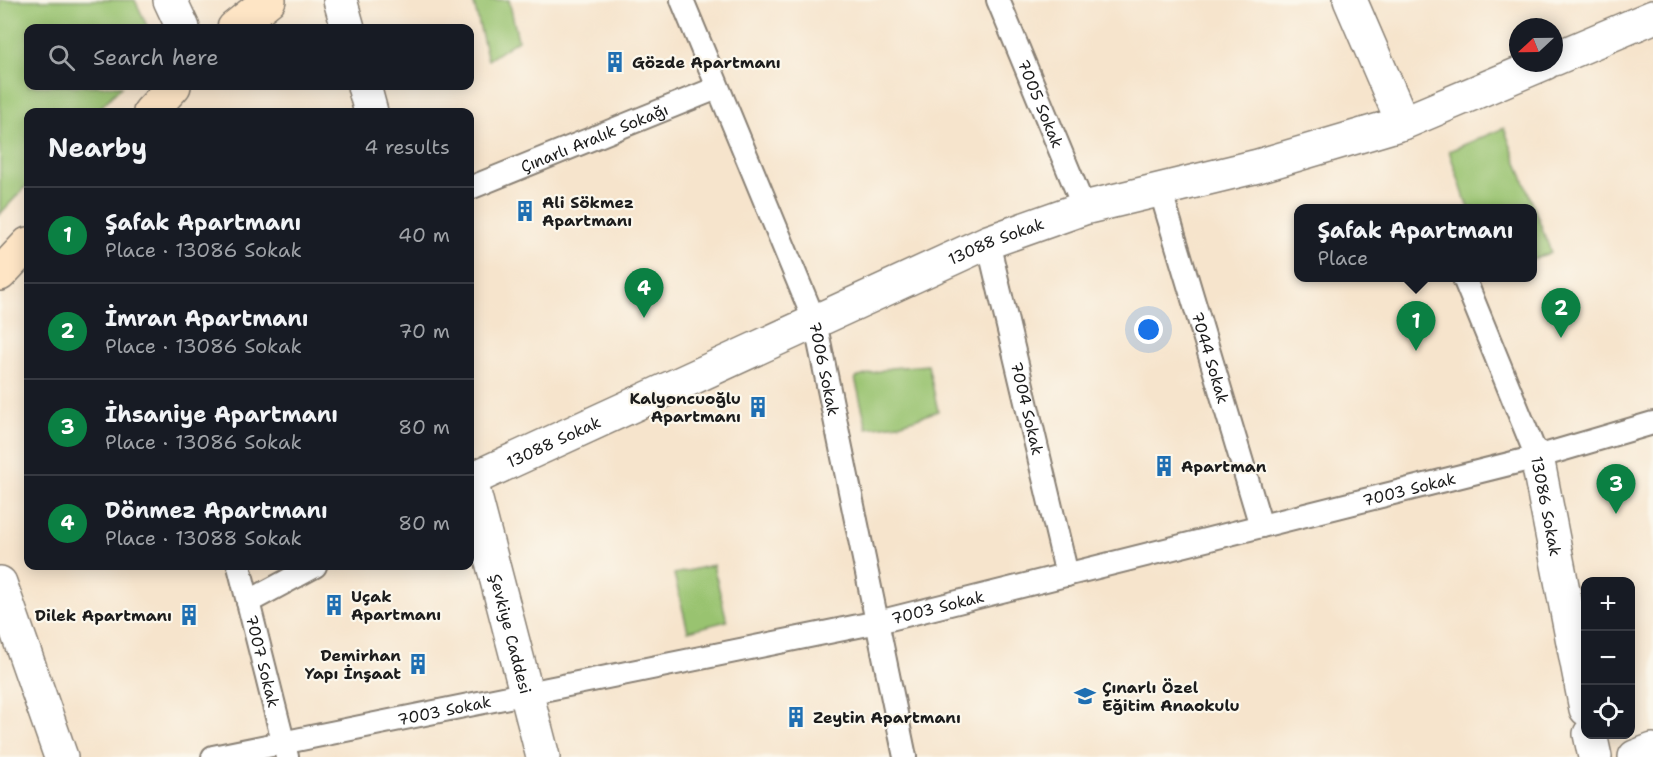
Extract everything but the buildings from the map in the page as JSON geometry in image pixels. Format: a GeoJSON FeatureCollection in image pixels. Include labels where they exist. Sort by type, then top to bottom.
{"type":"FeatureCollection","features":[{"type":"Feature","properties":{"kind":"main road"},"geometry":{"type":"LineString","coordinates":[[239,24],[269,0]]}},
{"type":"Feature","properties":{"kind":"main road"},"geometry":{"type":"LineString","coordinates":[[154,108],[170,90]]}},
{"type":"Feature","properties":{"kind":"main road"},"geometry":{"type":"LineString","coordinates":[[0,274],[24,248]]}},
{"type":"Feature","properties":{"kind":"street"},"geometry":{"type":"LineString","coordinates":[[170,0],[181,24]]}},
{"type":"Feature","properties":{"kind":"street"},"geometry":{"type":"LineString","coordinates":[[340,0],[347,24]]}},
{"type":"Feature","properties":{"kind":"street"},"geometry":{"type":"LineString","coordinates":[[1350,0],[1403,123]]}},
{"type":"Feature","properties":{"kind":"street"},"geometry":{"type":"LineString","coordinates":[[1563,55],[1653,17]]}},
{"type":"Feature","properties":{"kind":"street","name":"13088 Sokak"},"geometry":{"type":"LineString","coordinates":[[474,477],[988,242],[1084,208],[1258,166],[1403,123],[1524,72]]}},
{"type":"Feature","properties":{"kind":"street"},"geometry":{"type":"LineString","coordinates":[[365,90],[371,108]]}},
{"type":"Feature","properties":{"kind":"street","name":"13086 Sokak"},"geometry":{"type":"LineString","coordinates":[[1537,457],[1581,685]]}},
{"type":"Feature","properties":{"kind":"street","name":"Şevkiye Caddesi"},"geometry":{"type":"LineString","coordinates":[[474,495],[543,757]]}},
{"type":"Feature","properties":{"kind":"street"},"geometry":{"type":"LineString","coordinates":[[0,583],[61,757]]}},
{"type":"Feature","properties":{"kind":"street"},"geometry":{"type":"LineString","coordinates":[[1591,739],[1595,757]]}},
{"type":"Feature","properties":{"kind":"street"},"geometry":{"type":"LineString","coordinates":[[1635,757],[1653,750]]}},
{"type":"Feature","properties":{"kind":"lane","name":"7006 Sokak"},"geometry":{"type":"LineString","coordinates":[[682,0],[815,322],[904,757]]}},
{"type":"Feature","properties":{"kind":"lane","name":"7005 Sokak"},"geometry":{"type":"LineString","coordinates":[[998,0],[1084,208]]}},
{"type":"Feature","properties":{"kind":"lane","name":"Çınarlı Aralık Sokağı"},"geometry":{"type":"LineString","coordinates":[[474,186],[717,88]]}},
{"type":"Feature","properties":{"kind":"lane","name":"7044 Sokak"},"geometry":{"type":"LineString","coordinates":[[1160,189],[1261,526]]}},
{"type":"Feature","properties":{"kind":"lane","name":"7004 Sokak"},"geometry":{"type":"LineString","coordinates":[[988,242],[1067,575]]}},
{"type":"Feature","properties":{"kind":"lane","name":"13086 Sokak"},"geometry":{"type":"LineString","coordinates":[[1466,282],[1537,457]]}},
{"type":"Feature","properties":{"kind":"lane","name":"7003 Sokak"},"geometry":{"type":"LineString","coordinates":[[213,757],[286,749],[525,694],[878,622],[1537,457],[1653,423]]}},
{"type":"Feature","properties":{"kind":"lane","name":"7007 Sokak"},"geometry":{"type":"LineString","coordinates":[[240,570],[286,749]]}},
{"type":"Feature","properties":{"kind":"lane"},"geometry":{"type":"LineString","coordinates":[[248,602],[308,570]]}},
{"type":"Feature","properties":{"kind":"green space"},"geometry":{"type":"Polygon","coordinates":[[[0,0],[135,0],[146,24],[24,24],[24,90],[118,90],[100,108],[24,108],[24,188],[0,214],[0,0]]]}},
{"type":"Feature","properties":{"kind":"green space"},"geometry":{"type":"Polygon","coordinates":[[[473,0],[509,0],[518,40],[488,60],[473,0]]]}},
{"type":"Feature","properties":{"kind":"green space"},"geometry":{"type":"Polygon","coordinates":[[[1504,128],[1533,204],[1467,204],[1449,151],[1504,128]]]}},
{"type":"Feature","properties":{"kind":"green space"},"geometry":{"type":"Polygon","coordinates":[[[1537,215],[1551,252],[1537,258],[1537,215]]]}},
{"type":"Feature","properties":{"kind":"green space"},"geometry":{"type":"Polygon","coordinates":[[[928,365],[938,411],[899,424],[867,428],[855,378],[890,368],[928,365]]]}},
{"type":"Feature","properties":{"kind":"green space"},"geometry":{"type":"Polygon","coordinates":[[[713,565],[727,621],[688,631],[674,574],[713,565]]]}},
{"type":"Feature","properties":{"kind":"place","name":"Gözde Apartmanı"},"geometry":{"type":"Point","coordinates":[615,62]}},
{"type":"Feature","properties":{"kind":"place","name":"Ali Sökmez Apartmanı"},"geometry":{"type":"Point","coordinates":[525,211]}},
{"type":"Feature","properties":{"kind":"place","name":"Dönmez Apartmanı"},"geometry":{"type":"Point","coordinates":[644,318]}},
{"type":"Feature","properties":{"kind":"place","name":"İmran Apartmanı"},"geometry":{"type":"Point","coordinates":[1561,338]}},
{"type":"Feature","properties":{"kind":"place","name":"Şafak Apartmanı"},"geometry":{"type":"Point","coordinates":[1416,351]}},
{"type":"Feature","properties":{"kind":"place","name":"Kalyoncuoğlu Apartmanı"},"geometry":{"type":"Point","coordinates":[758,407]}},
{"type":"Feature","properties":{"kind":"place","name":"Apartman"},"geometry":{"type":"Point","coordinates":[1164,466]}},
{"type":"Feature","properties":{"kind":"place","name":"İhsaniye Apartmanı"},"geometry":{"type":"Point","coordinates":[1616,514]}},
{"type":"Feature","properties":{"kind":"place","name":"Uçak Apartmanı"},"geometry":{"type":"Point","coordinates":[334,605]}},
{"type":"Feature","properties":{"kind":"place","name":"Dilek Apartmanı"},"geometry":{"type":"Point","coordinates":[189,615]}},
{"type":"Feature","properties":{"kind":"place","name":"Demirhan Yapı İnşaat"},"geometry":{"type":"Point","coordinates":[418,664]}},
{"type":"Feature","properties":{"kind":"place","name":"Çınarlı Özel Eğitim Anaokulu"},"geometry":{"type":"Point","coordinates":[1085,696]}},
{"type":"Feature","properties":{"kind":"place","name":"Zeytin Apartmanı"},"geometry":{"type":"Point","coordinates":[796,717]}}]}
